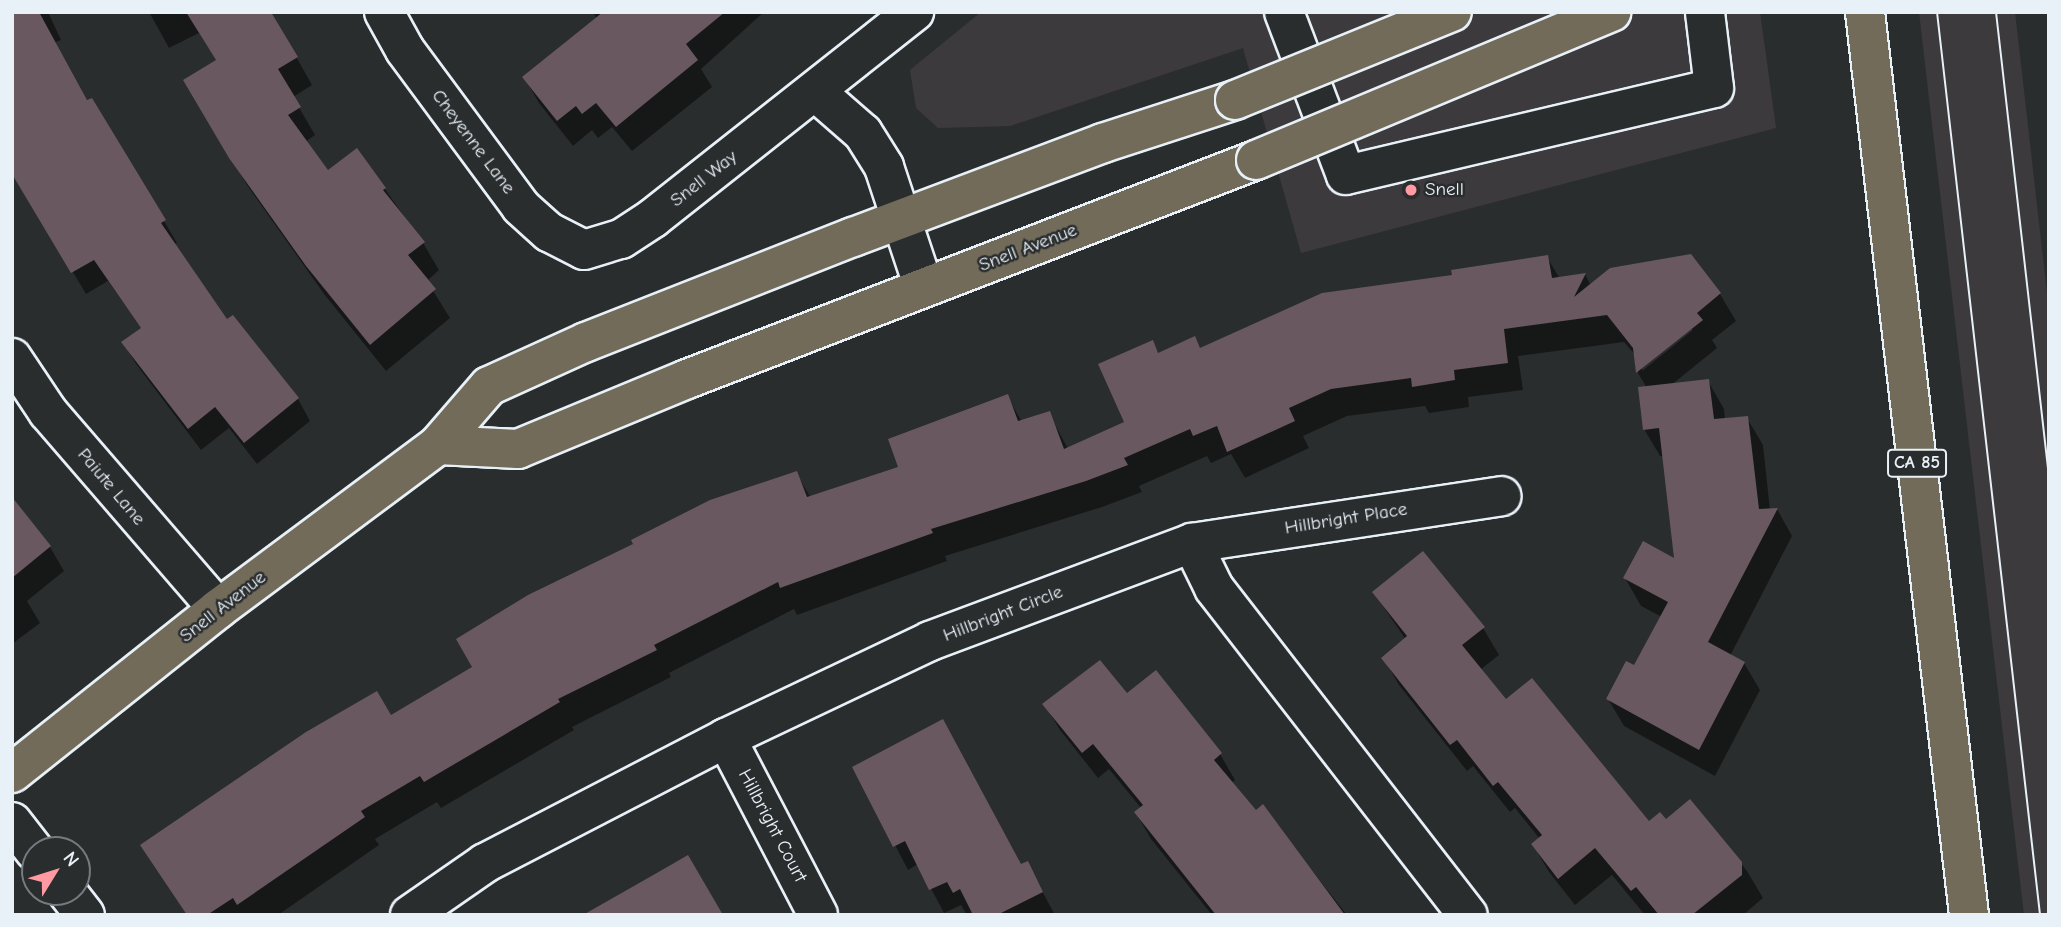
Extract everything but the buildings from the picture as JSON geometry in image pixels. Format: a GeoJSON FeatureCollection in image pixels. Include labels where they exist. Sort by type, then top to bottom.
{"type":"FeatureCollection","features":[{"type":"Feature","properties":{"kind":"main road","name":"Snell Avenue"},"geometry":{"type":"LineString","coordinates":[[12,773],[218,609],[438,445],[489,386],[586,342],[1104,143],[1235,100],[1452,12]]}},
{"type":"Feature","properties":{"kind":"main road","name":"Snell Avenue"},"geometry":{"type":"LineString","coordinates":[[438,445],[518,449],[687,379],[1256,160],[1611,12]]}},
{"type":"Feature","properties":{"kind":"main road","name":"CA 85"},"geometry":{"type":"LineString","coordinates":[[1865,12],[1969,915]]}},
{"type":"Feature","properties":{"kind":"street","name":"Cheyenne Lane"},"geometry":{"type":"LineString","coordinates":[[384,12],[405,50],[522,207],[549,232],[584,250]]}},
{"type":"Feature","properties":{"kind":"street","name":"Snell Way"},"geometry":{"type":"LineString","coordinates":[[584,250],[621,239],[653,218],[914,12]]}},
{"type":"Feature","properties":{"kind":"street"},"geometry":{"type":"LineString","coordinates":[[1284,12],[1346,175],[1714,88],[1705,12]]}},
{"type":"Feature","properties":{"kind":"street"},"geometry":{"type":"LineString","coordinates":[[816,92],[863,133],[884,167],[924,288]]}},
{"type":"Feature","properties":{"kind":"street","name":"Paiute Lane"},"geometry":{"type":"LineString","coordinates":[[12,358],[48,412],[218,609]]}},
{"type":"Feature","properties":{"kind":"street","name":"Hillbright Place"},"geometry":{"type":"LineString","coordinates":[[1192,543],[1501,496]]}},
{"type":"Feature","properties":{"kind":"street"},"geometry":{"type":"LineString","coordinates":[[1192,543],[1214,588],[1468,915]]}},
{"type":"Feature","properties":{"kind":"street","name":"Hillbright Circle"},"geometry":{"type":"LineString","coordinates":[[410,915],[485,863],[726,737],[930,641],[1192,543]]}},
{"type":"Feature","properties":{"kind":"street","name":"Hillbright Court"},"geometry":{"type":"LineString","coordinates":[[726,737],[818,915]]}},
{"type":"Feature","properties":{"kind":"street"},"geometry":{"type":"LineString","coordinates":[[12,822],[23,836]]}},
{"type":"Feature","properties":{"kind":"shaded area","name":"Snell"},"geometry":{"type":"Polygon","coordinates":[[[981,12],[1760,12],[1776,128],[1301,253],[1243,48],[1010,126],[938,128],[916,108],[910,70],[981,12]]]}},
{"type":"Feature","properties":{"kind":"shaded area"},"geometry":{"type":"Polygon","coordinates":[[[1919,12],[2015,12],[2049,311],[2049,915],[2024,915],[1919,12]]]}},
{"type":"Feature","properties":{"kind":"tram line"},"geometry":{"type":"LineString","coordinates":[[1937,12],[2040,915]]}},
{"type":"Feature","properties":{"kind":"tram line"},"geometry":{"type":"LineString","coordinates":[[1996,12],[2049,478]]}},
{"type":"Feature","properties":{"kind":"place","name":"Snell"},"geometry":{"type":"Point","coordinates":[1411,190]}}]}
